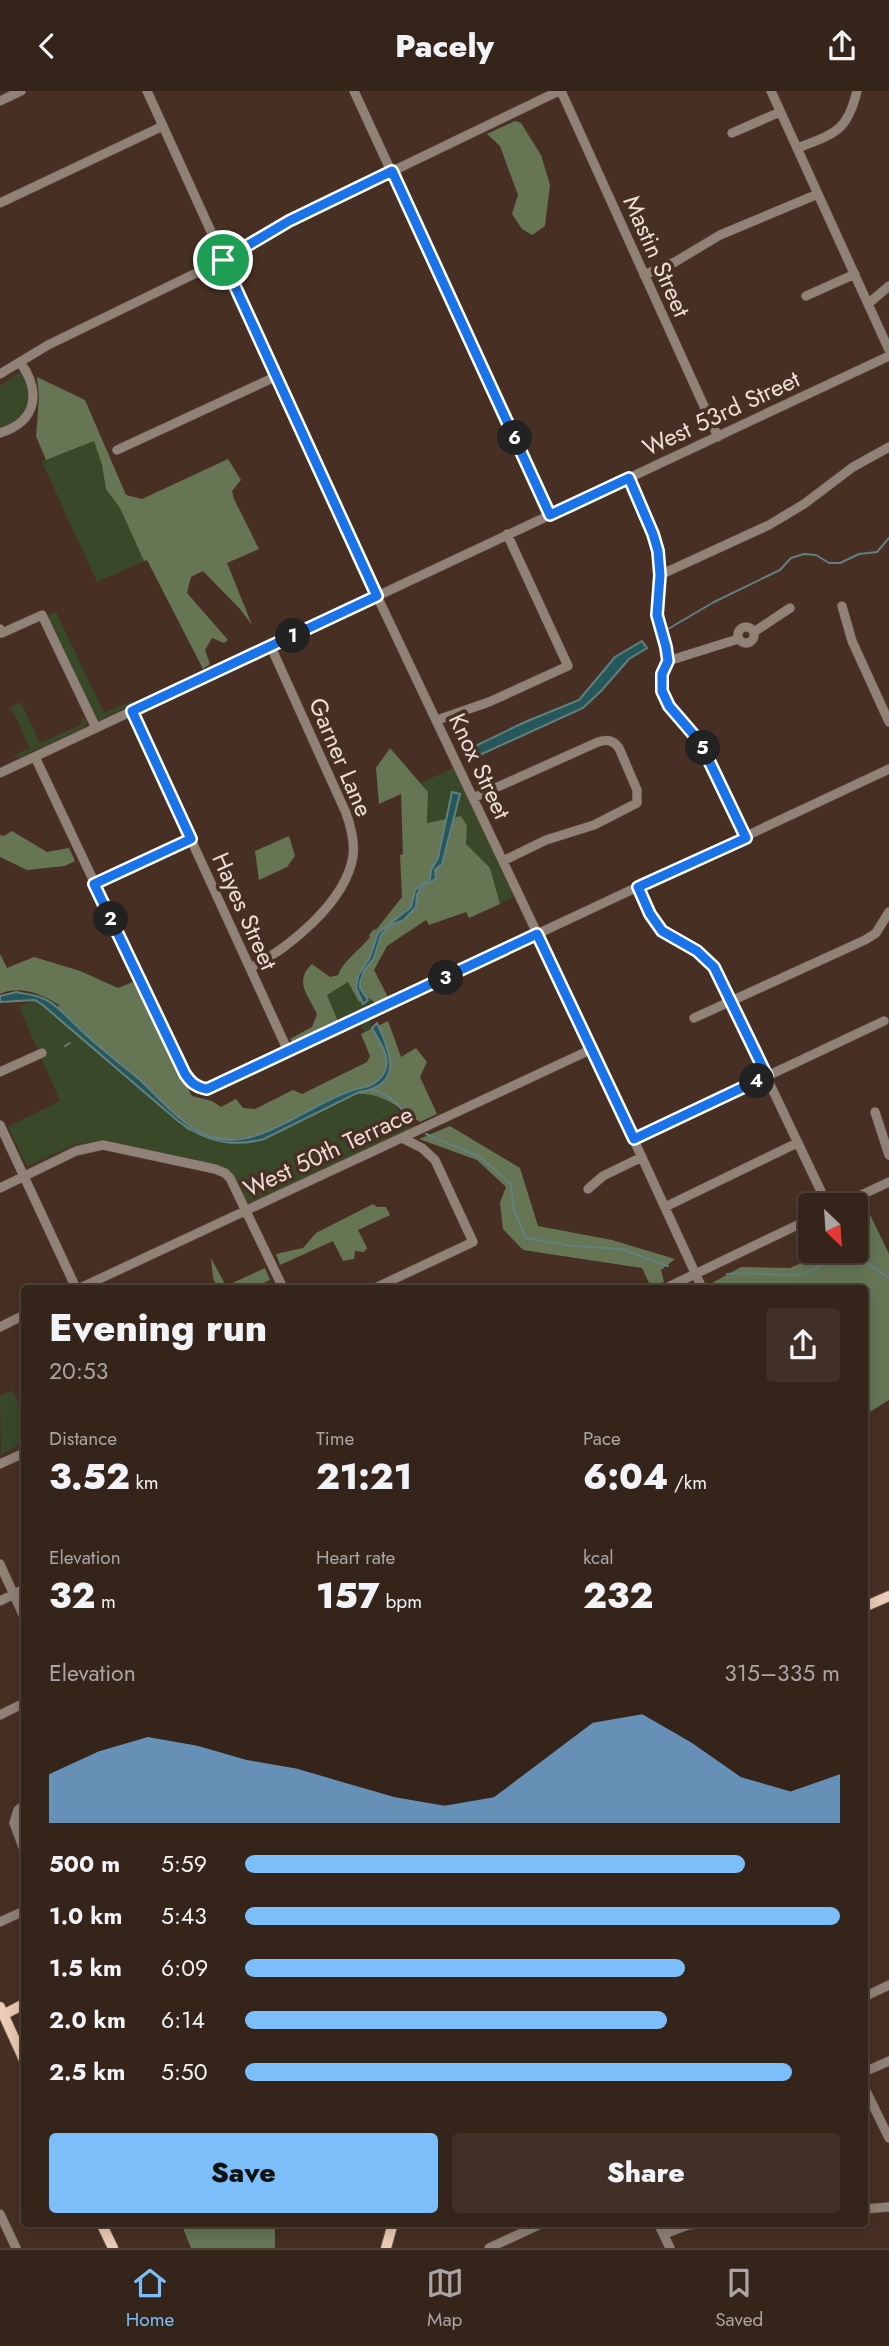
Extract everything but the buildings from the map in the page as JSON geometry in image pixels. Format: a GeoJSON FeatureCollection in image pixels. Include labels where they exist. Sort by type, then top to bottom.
{"type":"FeatureCollection","features":[{"type":"Feature","properties":{"kind":"main road"},"geometry":{"type":"LineString","coordinates":[[868,1605],[889,1596]]}},
{"type":"Feature","properties":{"kind":"main road"},"geometry":{"type":"LineString","coordinates":[[21,2005],[1,2013],[21,2054]]}},
{"type":"Feature","properties":{"kind":"main road"},"geometry":{"type":"LineString","coordinates":[[103,2227],[113,2248]]}},
{"type":"Feature","properties":{"kind":"main road"},"geometry":{"type":"LineString","coordinates":[[386,2248],[392,2227]]}},
{"type":"Feature","properties":{"kind":"street"},"geometry":{"type":"LineString","coordinates":[[0,101],[21,91]]}},
{"type":"Feature","properties":{"kind":"street","name":"Knox Street"},"geometry":{"type":"LineString","coordinates":[[147,91],[377,596],[700,1285]]}},
{"type":"Feature","properties":{"kind":"street"},"geometry":{"type":"LineString","coordinates":[[354,91],[550,515]]}},
{"type":"Feature","properties":{"kind":"street"},"geometry":{"type":"LineString","coordinates":[[0,375],[48,345],[223,260],[289,221],[560,91]]}},
{"type":"Feature","properties":{"kind":"street","name":"Mastin Street"},"geometry":{"type":"LineString","coordinates":[[560,91],[718,437]]}},
{"type":"Feature","properties":{"kind":"street"},"geometry":{"type":"LineString","coordinates":[[771,91],[889,350]]}},
{"type":"Feature","properties":{"kind":"street"},"geometry":{"type":"LineString","coordinates":[[798,148],[842,127],[850,115],[857,91]]}},
{"type":"Feature","properties":{"kind":"street"},"geometry":{"type":"LineString","coordinates":[[732,133],[780,112]]}},
{"type":"Feature","properties":{"kind":"street"},"geometry":{"type":"LineString","coordinates":[[0,203],[163,126]]}},
{"type":"Feature","properties":{"kind":"street"},"geometry":{"type":"LineString","coordinates":[[644,275],[675,262],[720,235],[818,194]]}},
{"type":"Feature","properties":{"kind":"street"},"geometry":{"type":"LineString","coordinates":[[806,296],[855,274]]}},
{"type":"Feature","properties":{"kind":"street"},"geometry":{"type":"LineString","coordinates":[[869,303],[889,286]]}},
{"type":"Feature","properties":{"kind":"street","name":"West 53rd Street"},"geometry":{"type":"LineString","coordinates":[[0,773],[889,356]]}},
{"type":"Feature","properties":{"kind":"street"},"geometry":{"type":"LineString","coordinates":[[0,433],[19,424],[32,404],[33,385],[20,362]]}},
{"type":"Feature","properties":{"kind":"street"},"geometry":{"type":"LineString","coordinates":[[117,450],[277,376]]}},
{"type":"Feature","properties":{"kind":"street"},"geometry":{"type":"LineString","coordinates":[[660,575],[769,525],[804,504],[853,467],[889,447]]}},
{"type":"Feature","properties":{"kind":"street"},"geometry":{"type":"LineString","coordinates":[[629,478],[656,541],[660,575],[657,615],[668,661],[662,674],[664,697],[700,742],[746,838]]}},
{"type":"Feature","properties":{"kind":"street"},"geometry":{"type":"LineString","coordinates":[[437,720],[498,698],[568,666],[506,534]]}},
{"type":"Feature","properties":{"kind":"street"},"geometry":{"type":"LineString","coordinates":[[842,605],[852,641],[889,722]]}},
{"type":"Feature","properties":{"kind":"street"},"geometry":{"type":"LineString","coordinates":[[668,661],[738,639],[739,631],[743,628],[748,627],[754,632],[790,608]]}},
{"type":"Feature","properties":{"kind":"street"},"geometry":{"type":"LineString","coordinates":[[0,629],[2,633],[42,615],[96,728]]}},
{"type":"Feature","properties":{"kind":"street","name":"Garner Lane"},"geometry":{"type":"LineString","coordinates":[[250,968],[290,944],[317,917],[346,880],[353,855],[348,820],[271,647]]}},
{"type":"Feature","properties":{"kind":"street","name":"Hayes Street"},"geometry":{"type":"LineString","coordinates":[[132,711],[288,1051]]}},
{"type":"Feature","properties":{"kind":"street"},"geometry":{"type":"LineString","coordinates":[[473,798],[608,740],[619,748],[639,795],[633,807],[594,825],[546,840],[503,861]]}},
{"type":"Feature","properties":{"kind":"street"},"geometry":{"type":"LineString","coordinates":[[35,757],[185,1074],[191,1083],[207,1089],[889,769]]}},
{"type":"Feature","properties":{"kind":"street"},"geometry":{"type":"LineString","coordinates":[[94,884],[191,839]]}},
{"type":"Feature","properties":{"kind":"street"},"geometry":{"type":"LineString","coordinates":[[638,887],[655,923],[662,931],[708,960],[767,1076],[822,1193]]}},
{"type":"Feature","properties":{"kind":"street"},"geometry":{"type":"LineString","coordinates":[[694,1018],[865,940],[886,927],[889,912]]}},
{"type":"Feature","properties":{"kind":"street"},"geometry":{"type":"LineString","coordinates":[[634,1139],[884,1021]]}},
{"type":"Feature","properties":{"kind":"street","name":"West 50th Terrace"},"geometry":{"type":"LineString","coordinates":[[84,1285],[592,1049]]}},
{"type":"Feature","properties":{"kind":"street"},"geometry":{"type":"LineString","coordinates":[[0,1072],[42,1053]]}},
{"type":"Feature","properties":{"kind":"street"},"geometry":{"type":"LineString","coordinates":[[874,1112],[889,1155]]}},
{"type":"Feature","properties":{"kind":"street"},"geometry":{"type":"LineString","coordinates":[[0,1125],[77,1285]]}},
{"type":"Feature","properties":{"kind":"street"},"geometry":{"type":"LineString","coordinates":[[381,1285],[473,1242],[435,1160],[422,1148],[402,1138]]}},
{"type":"Feature","properties":{"kind":"street"},"geometry":{"type":"LineString","coordinates":[[665,1207],[797,1143]]}},
{"type":"Feature","properties":{"kind":"street"},"geometry":{"type":"LineString","coordinates":[[0,1188],[85,1148],[114,1146],[215,1169],[227,1175],[282,1285]]}},
{"type":"Feature","properties":{"kind":"street"},"geometry":{"type":"LineString","coordinates":[[588,1189],[603,1176],[642,1157]]}},
{"type":"Feature","properties":{"kind":"street"},"geometry":{"type":"LineString","coordinates":[[866,1193],[889,1182]]}},
{"type":"Feature","properties":{"kind":"street"},"geometry":{"type":"LineString","coordinates":[[672,1285],[798,1225]]}},
{"type":"Feature","properties":{"kind":"street"},"geometry":{"type":"LineString","coordinates":[[0,1327],[21,1316]]}},
{"type":"Feature","properties":{"kind":"street"},"geometry":{"type":"LineString","coordinates":[[0,1464],[21,1454]]}},
{"type":"Feature","properties":{"kind":"street"},"geometry":{"type":"LineString","coordinates":[[0,1564],[21,1610]]}},
{"type":"Feature","properties":{"kind":"street"},"geometry":{"type":"LineString","coordinates":[[0,1601],[21,1590]]}},
{"type":"Feature","properties":{"kind":"street"},"geometry":{"type":"LineString","coordinates":[[0,1715],[21,1704]]}},
{"type":"Feature","properties":{"kind":"street"},"geometry":{"type":"LineString","coordinates":[[21,1808],[14,1823],[21,1842]]}},
{"type":"Feature","properties":{"kind":"street"},"geometry":{"type":"LineString","coordinates":[[0,1922],[21,1912]]}},
{"type":"Feature","properties":{"kind":"street"},"geometry":{"type":"LineString","coordinates":[[868,1995],[889,1985]]}},
{"type":"Feature","properties":{"kind":"street"},"geometry":{"type":"LineString","coordinates":[[868,2070],[889,2061]]}},
{"type":"Feature","properties":{"kind":"street"},"geometry":{"type":"LineString","coordinates":[[868,2095],[889,2138]]}},
{"type":"Feature","properties":{"kind":"street"},"geometry":{"type":"LineString","coordinates":[[868,2209],[889,2207]]}},
{"type":"Feature","properties":{"kind":"street"},"geometry":{"type":"LineString","coordinates":[[0,2214],[16,2248]]}},
{"type":"Feature","properties":{"kind":"street"},"geometry":{"type":"LineString","coordinates":[[489,2248],[534,2227]]}},
{"type":"Feature","properties":{"kind":"street"},"geometry":{"type":"LineString","coordinates":[[660,2227],[670,2248]]}},
{"type":"Feature","properties":{"kind":"street"},"geometry":{"type":"LineString","coordinates":[[664,2234],[683,2227]]}},
{"type":"Feature","properties":{"kind":"green space"},"geometry":{"type":"Polygon","coordinates":[[[515,121],[521,123],[541,155],[550,185],[545,226],[532,235],[522,229],[512,214],[518,195],[500,146],[487,134],[515,121]]]}},
{"type":"Feature","properties":{"kind":"green space"},"geometry":{"type":"Polygon","coordinates":[[[20,372],[28,379],[27,404],[16,421],[0,429],[0,386],[20,372]]]}},
{"type":"Feature","properties":{"kind":"green space"},"geometry":{"type":"Polygon","coordinates":[[[37,377],[85,400],[126,495],[142,499],[228,459],[241,480],[232,491],[234,499],[259,549],[227,563],[252,625],[203,571],[191,577],[187,593],[228,640],[224,643],[212,638],[205,650],[210,664],[203,669],[147,560],[144,561],[120,508],[106,489],[94,441],[46,460],[36,436],[39,398],[37,377]]]}},
{"type":"Feature","properties":{"kind":"green space"},"geometry":{"type":"Polygon","coordinates":[[[94,441],[106,489],[120,508],[144,561],[97,582],[42,462],[94,441]]]}},
{"type":"Feature","properties":{"kind":"green space"},"geometry":{"type":"Polygon","coordinates":[[[56,612],[104,713],[132,701],[131,705],[100,720],[96,719],[48,620],[50,614],[56,612]]]}},
{"type":"Feature","properties":{"kind":"green space"},"geometry":{"type":"Polygon","coordinates":[[[21,702],[40,743],[82,724],[82,717],[87,723],[85,727],[18,758],[13,756],[30,748],[13,711],[8,708],[21,702]]]}},
{"type":"Feature","properties":{"kind":"green space"},"geometry":{"type":"Polygon","coordinates":[[[390,748],[428,792],[427,823],[461,816],[467,826],[466,844],[490,868],[500,904],[469,918],[466,912],[429,925],[426,920],[387,946],[374,970],[389,999],[378,1005],[369,998],[359,1002],[348,982],[327,995],[338,1021],[293,1044],[290,1039],[312,1027],[317,1014],[304,989],[306,971],[312,964],[330,977],[338,975],[402,897],[401,794],[379,804],[376,768],[390,748]]]}},
{"type":"Feature","properties":{"kind":"green space"},"geometry":{"type":"Polygon","coordinates":[[[455,767],[515,896],[500,904],[490,868],[466,844],[467,826],[427,824],[428,792],[421,783],[455,767]]]}},
{"type":"Feature","properties":{"kind":"green space"},"geometry":{"type":"Polygon","coordinates":[[[12,831],[47,852],[69,848],[75,861],[65,866],[27,870],[0,857],[0,835],[4,836],[12,831]]]}},
{"type":"Feature","properties":{"kind":"green space"},"geometry":{"type":"Polygon","coordinates":[[[289,836],[295,856],[287,867],[259,880],[255,851],[289,836]]]}},
{"type":"Feature","properties":{"kind":"green space"},"geometry":{"type":"Polygon","coordinates":[[[0,954],[7,968],[34,957],[80,971],[118,988],[133,982],[192,1096],[212,1101],[221,1107],[236,1099],[243,1108],[255,1109],[293,1090],[302,1094],[367,1062],[370,1056],[361,1034],[388,1021],[401,1057],[416,1048],[427,1062],[420,1077],[437,1114],[420,1122],[381,1098],[354,1094],[265,1138],[230,1144],[188,1130],[55,1017],[59,1005],[31,992],[15,990],[0,994],[0,954]]]}},
{"type":"Feature","properties":{"kind":"green space"},"geometry":{"type":"Polygon","coordinates":[[[86,973],[118,988],[133,982],[164,1098],[230,1144],[366,1073],[373,1052],[360,1023],[370,1018],[371,1035],[378,1050],[368,1093],[383,1098],[394,1106],[412,1128],[252,1203],[245,1201],[223,1167],[108,1141],[81,1145],[79,1143],[27,1166],[8,1127],[60,1101],[19,1007],[86,973]]]}},
{"type":"Feature","properties":{"kind":"green space"},"geometry":{"type":"Polygon","coordinates":[[[348,982],[378,1005],[340,1024],[327,995],[348,982]]]}},
{"type":"Feature","properties":{"kind":"green space"},"geometry":{"type":"Polygon","coordinates":[[[450,1126],[520,1168],[538,1226],[612,1240],[675,1259],[661,1270],[664,1282],[650,1285],[642,1268],[523,1250],[503,1229],[500,1203],[506,1187],[477,1160],[419,1139],[450,1126]]]}},
{"type":"Feature","properties":{"kind":"green space"},"geometry":{"type":"Polygon","coordinates":[[[373,1204],[386,1207],[390,1215],[358,1230],[367,1248],[364,1252],[355,1251],[354,1259],[343,1261],[333,1241],[280,1265],[276,1254],[303,1248],[316,1233],[373,1204]]]}},
{"type":"Feature","properties":{"kind":"green space"},"geometry":{"type":"Polygon","coordinates":[[[868,1210],[889,1254],[889,1400],[868,1413],[868,1285],[712,1283],[741,1267],[790,1268],[801,1263],[868,1263],[868,1210]]]}},
{"type":"Feature","properties":{"kind":"green space"},"geometry":{"type":"Polygon","coordinates":[[[211,1258],[225,1285],[216,1285],[211,1258]]]}},
{"type":"Feature","properties":{"kind":"green space"},"geometry":{"type":"Polygon","coordinates":[[[265,1268],[270,1280],[259,1285],[228,1285],[265,1268]]]}},
{"type":"Feature","properties":{"kind":"green space"},"geometry":{"type":"Polygon","coordinates":[[[13,1390],[21,1409],[21,1444],[1,1455],[0,1396],[13,1390]]]}},
{"type":"Feature","properties":{"kind":"green space"},"geometry":{"type":"Polygon","coordinates":[[[183,2227],[275,2227],[275,2248],[191,2248],[183,2227]]]}},
{"type":"Feature","properties":{"kind":"water"},"geometry":{"type":"Polygon","coordinates":[[[642,641],[647,648],[629,659],[583,708],[473,758],[467,750],[579,700],[615,657],[642,641]]]}},
{"type":"Feature","properties":{"kind":"water"},"geometry":{"type":"Polygon","coordinates":[[[452,792],[460,794],[442,864],[435,870],[436,879],[421,887],[416,907],[404,920],[390,925],[381,935],[374,958],[364,971],[360,983],[360,988],[368,1000],[363,1004],[356,988],[358,976],[370,957],[378,933],[411,907],[415,890],[430,879],[431,870],[438,858],[452,792]]]}},
{"type":"Feature","properties":{"kind":"water"},"geometry":{"type":"Polygon","coordinates":[[[16,992],[39,997],[53,1004],[181,1119],[204,1134],[217,1138],[231,1140],[264,1133],[332,1099],[375,1083],[382,1076],[387,1063],[385,1051],[372,1028],[377,1023],[386,1045],[390,1066],[383,1082],[374,1088],[359,1092],[264,1139],[229,1143],[198,1134],[178,1121],[35,1000],[0,1002],[0,996],[16,992]]]}},
{"type":"Feature","properties":{"kind":"waterway"},"geometry":{"type":"LineString","coordinates":[[668,629],[714,602],[780,570],[791,558],[804,554],[816,555],[829,563],[840,563],[859,554],[877,552],[889,538]]}},
{"type":"Feature","properties":{"kind":"waterway"},"geometry":{"type":"LineString","coordinates":[[65,1046],[70,1043]]}},
{"type":"Feature","properties":{"kind":"waterway"},"geometry":{"type":"LineString","coordinates":[[371,1089],[394,1102],[412,1122]]}},
{"type":"Feature","properties":{"kind":"waterway"},"geometry":{"type":"LineString","coordinates":[[426,1134],[480,1157],[511,1184],[514,1210],[526,1238],[573,1246],[622,1249],[668,1266]]}},
{"type":"Feature","properties":{"kind":"waterway"},"geometry":{"type":"LineString","coordinates":[[727,1274],[799,1275],[829,1260],[845,1256],[861,1260],[889,1278]]}},
{"type":"Feature","properties":{"kind":"route"},"geometry":{"type":"LineString","coordinates":[[392,171],[550,515],[629,478],[658,551],[660,575],[657,615],[668,661],[662,674],[662,691],[669,706],[700,742],[712,763],[746,838],[638,887],[650,914],[662,931],[697,951],[714,967],[767,1076],[634,1139],[537,934],[217,1086],[199,1088],[191,1083],[185,1074],[94,884],[191,839],[132,711],[377,596],[223,260],[289,221],[392,171]]}}]}
